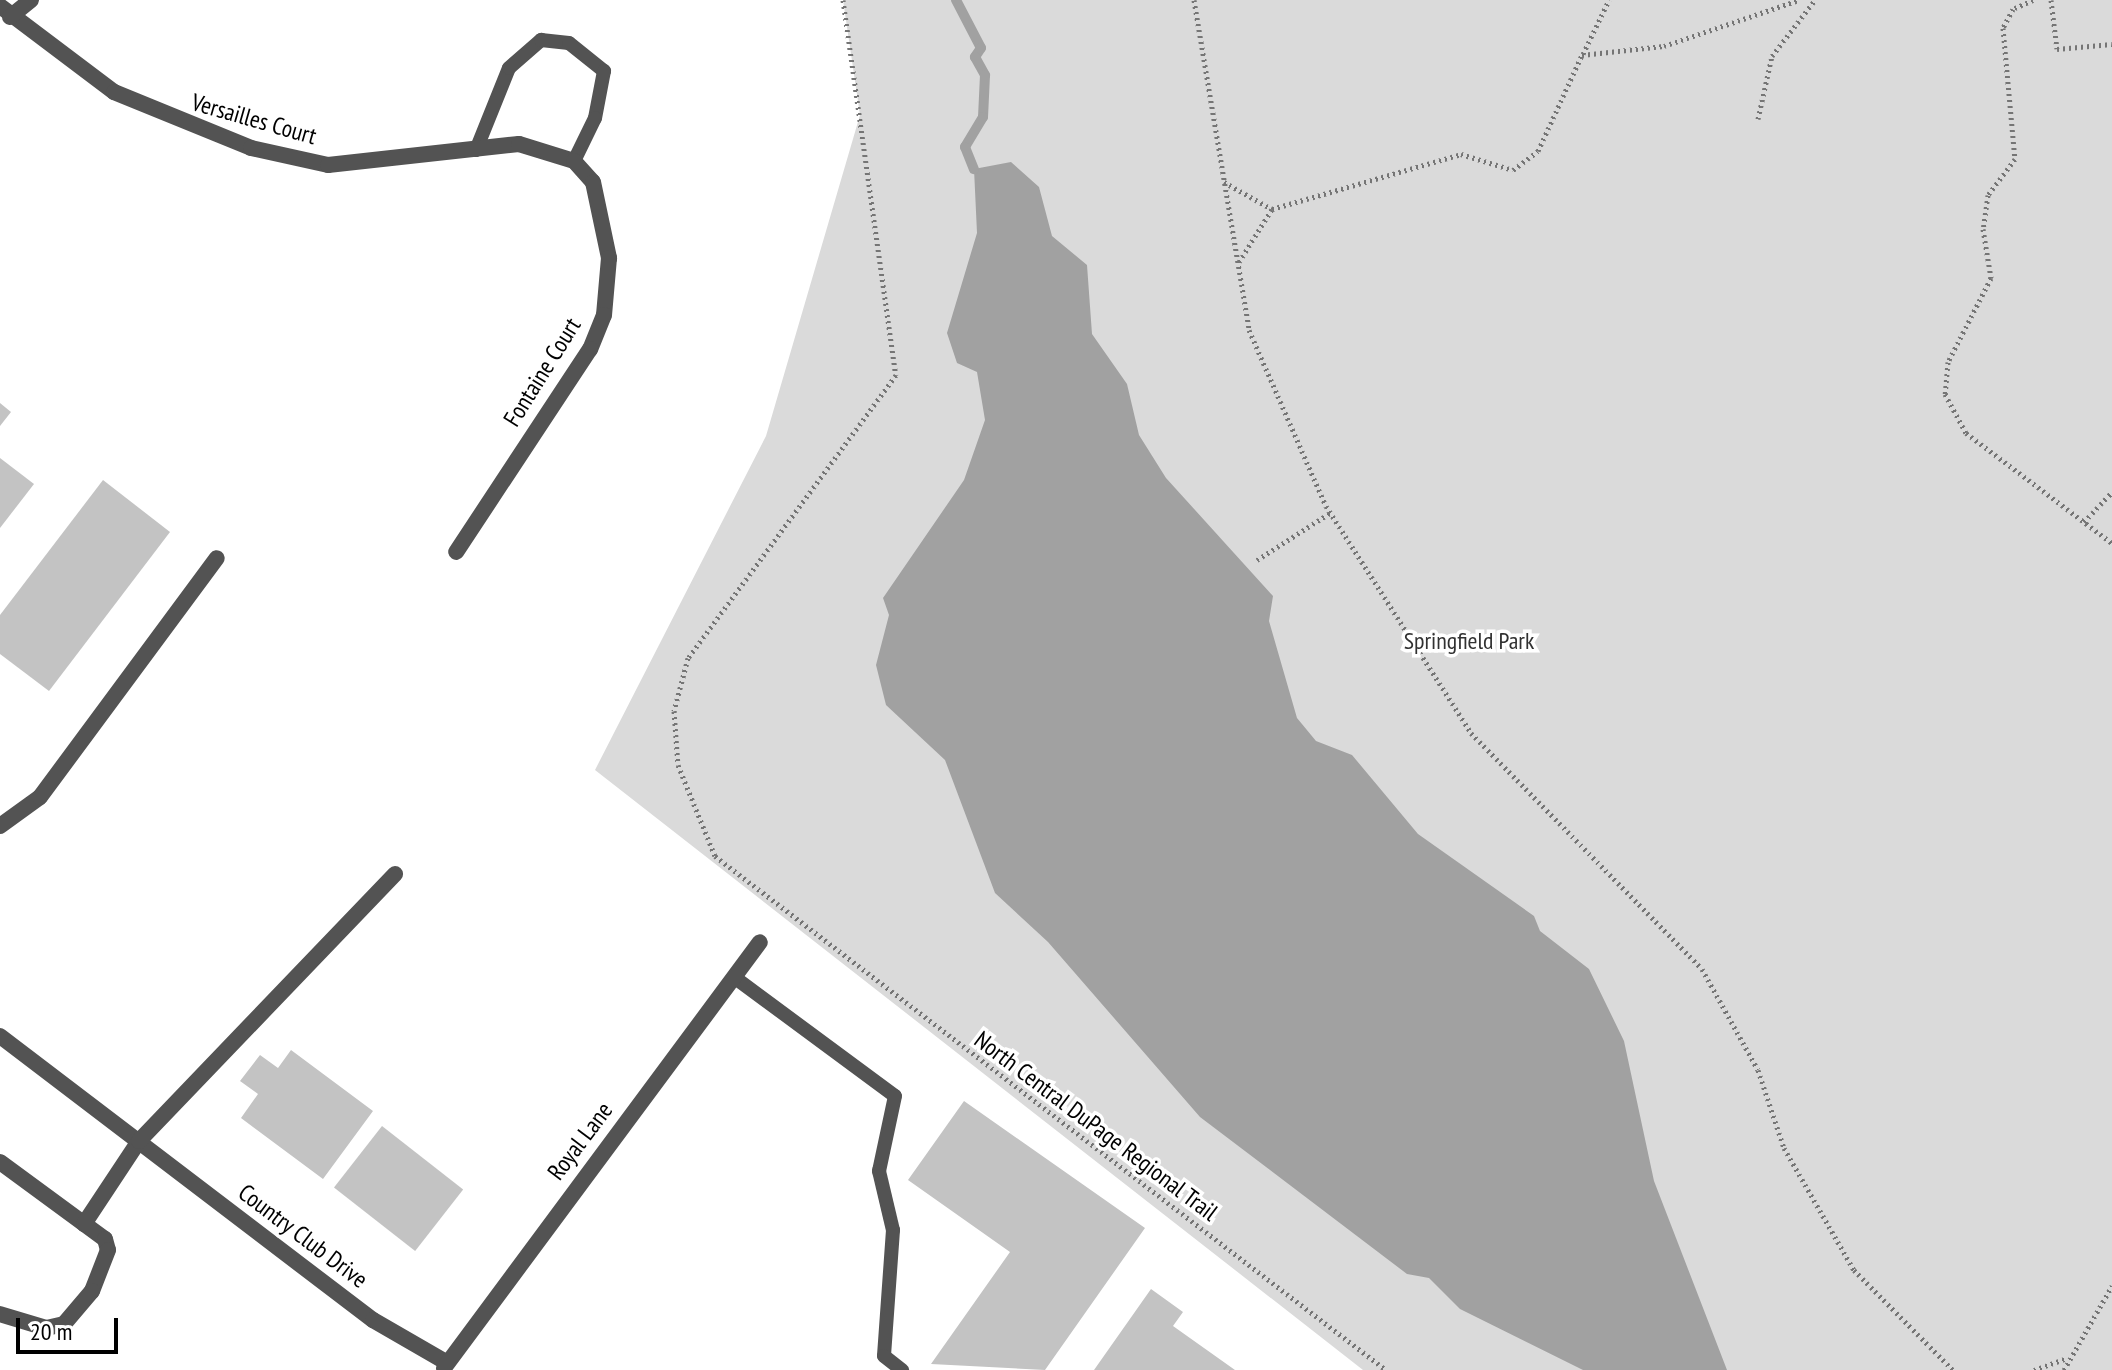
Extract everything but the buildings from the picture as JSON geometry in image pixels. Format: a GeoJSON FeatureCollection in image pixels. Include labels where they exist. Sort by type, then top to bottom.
{"type":"FeatureCollection","features":[{"type":"Feature","properties":{"kind":"street"},"geometry":{"type":"LineString","coordinates":[[5,12],[31,0]]}},
{"type":"Feature","properties":{"kind":"street","name":"Versailles Court"},"geometry":{"type":"LineString","coordinates":[[5,12],[124,98],[251,148],[328,165],[519,144],[574,161]]}},
{"type":"Feature","properties":{"kind":"street","name":"Fontaine Court"},"geometry":{"type":"LineString","coordinates":[[456,552],[590,349],[604,315],[609,258],[593,182],[574,161]]}},
{"type":"Feature","properties":{"kind":"street"},"geometry":{"type":"LineString","coordinates":[[0,826],[40,797],[217,558]]}},
{"type":"Feature","properties":{"kind":"street"},"geometry":{"type":"LineString","coordinates":[[84,1224],[139,1141],[395,874]]}},
{"type":"Feature","properties":{"kind":"street","name":"Royal Lane"},"geometry":{"type":"LineString","coordinates":[[444,1366],[760,942]]}},
{"type":"Feature","properties":{"kind":"street","name":"Country Club Drive"},"geometry":{"type":"LineString","coordinates":[[0,1036],[373,1320],[444,1366]]}},
{"type":"Feature","properties":{"kind":"street"},"geometry":{"type":"LineString","coordinates":[[0,1162],[84,1224],[108,1250],[80,1310],[53,1328],[0,1314]]}},
{"type":"Feature","properties":{"kind":"lane"},"geometry":{"type":"LineString","coordinates":[[476,150],[509,68],[541,40],[569,43],[604,71],[595,118],[574,161]]}},
{"type":"Feature","properties":{"kind":"lane"},"geometry":{"type":"LineString","coordinates":[[734,977],[895,1096],[879,1171],[893,1230],[884,1356],[902,1370]]}},
{"type":"Feature","properties":{"kind":"path","name":"North Central DuPage Regional Trail"},"geometry":{"type":"LineString","coordinates":[[843,0],[896,375],[688,658],[674,711],[678,765],[715,856],[1386,1370]]}},
{"type":"Feature","properties":{"kind":"path"},"geometry":{"type":"LineString","coordinates":[[1194,0],[1249,330],[1330,513],[1471,733],[1702,969],[1758,1070],[1784,1148],[1854,1270],[1953,1370]]}},
{"type":"Feature","properties":{"kind":"path"},"geometry":{"type":"LineString","coordinates":[[1238,265],[1272,209],[1461,154],[1513,170],[1538,151],[1609,0]]}},
{"type":"Feature","properties":{"kind":"path"},"geometry":{"type":"LineString","coordinates":[[1582,55],[1664,46],[1799,0]]}},
{"type":"Feature","properties":{"kind":"path"},"geometry":{"type":"LineString","coordinates":[[1758,119],[1772,56],[1815,0]]}},
{"type":"Feature","properties":{"kind":"path"},"geometry":{"type":"LineString","coordinates":[[2033,0],[2013,9],[2003,28],[2015,159],[1988,195],[1983,229],[1991,278],[1948,362],[1945,394],[1966,433],[2112,543]]}},
{"type":"Feature","properties":{"kind":"path"},"geometry":{"type":"LineString","coordinates":[[2051,0],[2057,49],[2112,44]]}},
{"type":"Feature","properties":{"kind":"path"},"geometry":{"type":"LineString","coordinates":[[1224,182],[1272,209]]}},
{"type":"Feature","properties":{"kind":"path"},"geometry":{"type":"LineString","coordinates":[[2084,522],[2112,492]]}},
{"type":"Feature","properties":{"kind":"path"},"geometry":{"type":"LineString","coordinates":[[1257,560],[1330,513]]}},
{"type":"Feature","properties":{"kind":"path"},"geometry":{"type":"LineString","coordinates":[[2064,1370],[2068,1358],[2112,1286]]}},
{"type":"Feature","properties":{"kind":"path"},"geometry":{"type":"LineString","coordinates":[[2034,1370],[2068,1358]]}},
{"type":"Feature","properties":{"kind":"green space","name":"Springfield Park"},"geometry":{"type":"Polygon","coordinates":[[[843,0],[2112,0],[2112,1370],[1363,1370],[595,770],[766,436],[860,115],[843,0]]]}},
{"type":"Feature","properties":{"kind":"shaded area"},"geometry":{"type":"Polygon","coordinates":[[[1011,162],[1039,187],[1052,236],[1087,265],[1092,334],[1127,384],[1139,435],[1166,478],[1273,596],[1269,621],[1297,718],[1316,741],[1352,755],[1418,834],[1534,916],[1540,931],[1589,969],[1624,1041],[1654,1181],[1727,1370],[1583,1370],[1460,1309],[1429,1278],[1407,1274],[1200,1117],[1048,942],[995,893],[945,760],[886,705],[876,665],[889,615],[883,598],[964,480],[985,420],[977,372],[957,363],[947,333],[977,233],[974,169],[1011,162]]]}},
{"type":"Feature","properties":{"kind":"waterway"},"geometry":{"type":"LineString","coordinates":[[956,0],[981,48],[975,57],[985,75],[983,117],[965,147],[974,169]]}}]}
